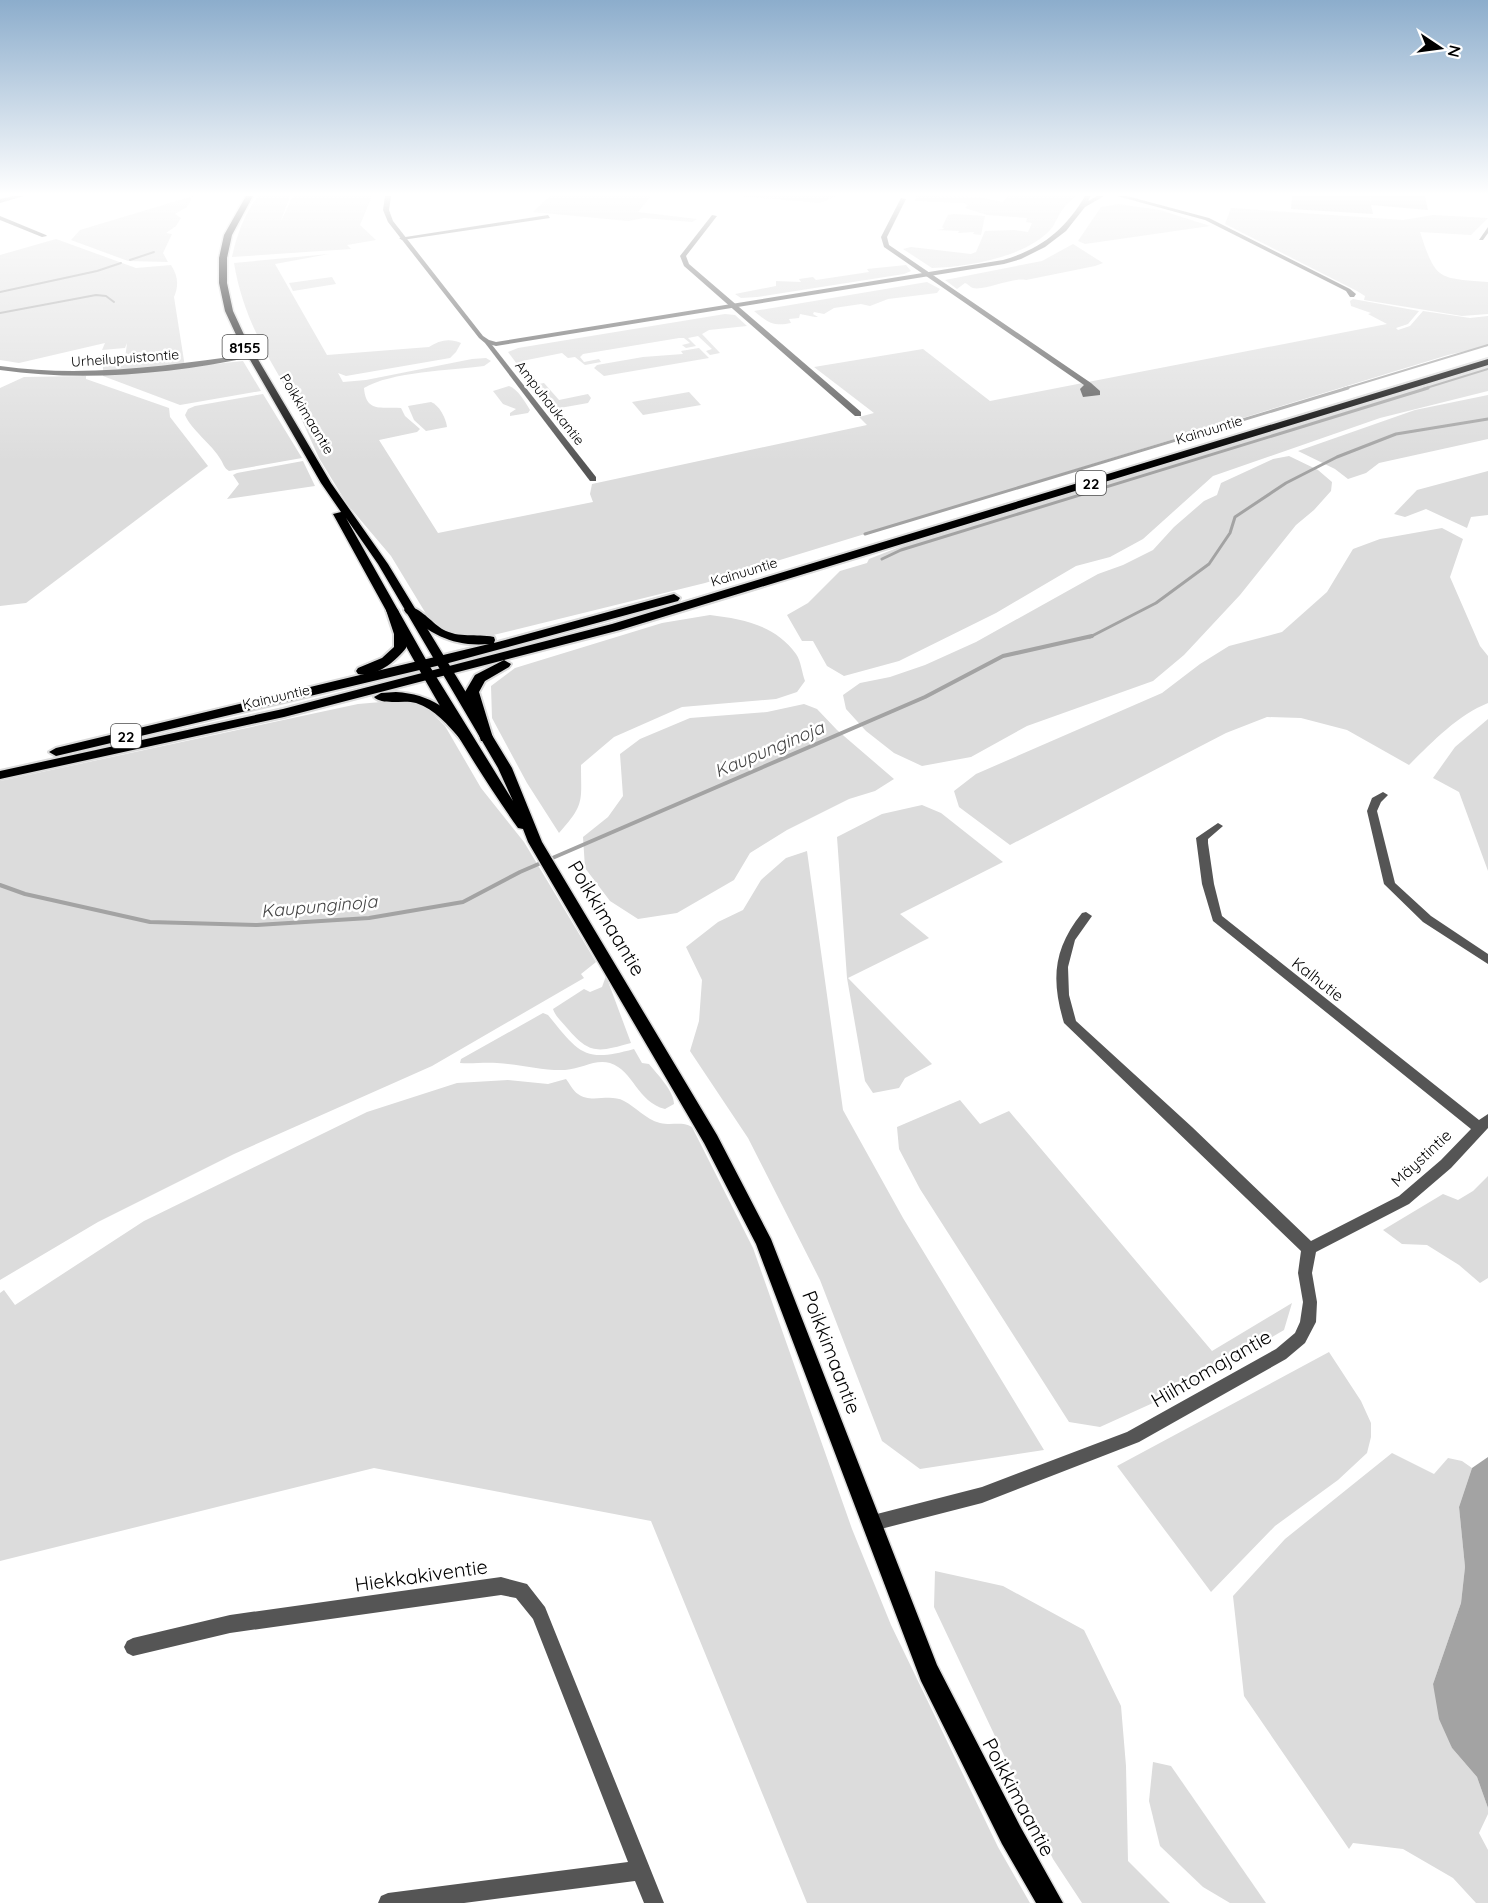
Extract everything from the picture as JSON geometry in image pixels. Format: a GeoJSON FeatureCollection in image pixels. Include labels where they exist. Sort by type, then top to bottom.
{"type":"FeatureCollection","features":[{"type":"Feature","properties":{"kind":"highway","name":"Kainuuntie"},"geometry":{"type":"LineString","coordinates":[[0,775],[444,666],[610,615],[837,552],[1488,353]]}},
{"type":"Feature","properties":{"kind":"highway","name":"Kainuuntie"},"geometry":{"type":"LineString","coordinates":[[444,666],[586,635],[727,594],[1488,362]]}},
{"type":"Feature","properties":{"kind":"highway"},"geometry":{"type":"LineString","coordinates":[[252,713],[387,661],[400,648],[400,634],[392,610]]}},
{"type":"Feature","properties":{"kind":"highway"},"geometry":{"type":"LineString","coordinates":[[410,610],[441,636],[463,641],[489,640],[610,615]]}},
{"type":"Feature","properties":{"kind":"highway"},"geometry":{"type":"LineString","coordinates":[[486,738],[472,692],[480,678],[497,667],[586,635]]}},
{"type":"Feature","properties":{"kind":"highway"},"geometry":{"type":"LineString","coordinates":[[252,713],[404,695],[428,701],[454,723],[466,737]]}},
{"type":"Feature","properties":{"kind":"highway","name":"Kainuuntie"},"geometry":{"type":"LineString","coordinates":[[0,764],[252,713]]}},
{"type":"Feature","properties":{"kind":"main road","name":"Poikkimaantie"},"geometry":{"type":"LineString","coordinates":[[223,285],[229,311],[250,356],[327,486],[383,564],[444,666],[514,786],[534,839]]}},
{"type":"Feature","properties":{"kind":"main road","name":"Poikkimaantie"},"geometry":{"type":"LineString","coordinates":[[327,486],[350,536],[426,671],[496,787],[534,839],[657,1045],[743,1198],[791,1307],[929,1673],[1011,1835],[1050,1903]]}},
{"type":"Feature","properties":{"kind":"street","name":"Ampuhaukantie"},"geometry":{"type":"LineString","coordinates":[[440,285],[593,479]]}},
{"type":"Feature","properties":{"kind":"street"},"geometry":{"type":"LineString","coordinates":[[709,285],[858,414]]}},
{"type":"Feature","properties":{"kind":"street"},"geometry":{"type":"LineString","coordinates":[[487,342],[502,343],[870,285]]}},
{"type":"Feature","properties":{"kind":"street"},"geometry":{"type":"LineString","coordinates":[[944,285],[1088,385]]}},
{"type":"Feature","properties":{"kind":"street"},"geometry":{"type":"LineString","coordinates":[[1338,285],[1348,290],[1353,294],[1352,296]]}},
{"type":"Feature","properties":{"kind":"street","name":"Urheilupuistontie"},"geometry":{"type":"LineString","coordinates":[[0,368],[75,374],[168,368],[250,356]]}},
{"type":"Feature","properties":{"kind":"street"},"geometry":{"type":"LineString","coordinates":[[1383,795],[1376,800],[1372,811],[1390,884],[1427,919],[1488,960]]}},
{"type":"Feature","properties":{"kind":"street","name":"Kalhutie"},"geometry":{"type":"LineString","coordinates":[[1218,826],[1202,838],[1208,884],[1217,918],[1297,984],[1483,1123]]}},
{"type":"Feature","properties":{"kind":"street"},"geometry":{"type":"LineString","coordinates":[[1086,916],[1073,930],[1066,949],[1061,976],[1062,1001],[1070,1023],[1187,1131],[1309,1249]]}},
{"type":"Feature","properties":{"kind":"street","name":"Mäystintie"},"geometry":{"type":"LineString","coordinates":[[1309,1249],[1404,1200],[1446,1164],[1483,1123]]}},
{"type":"Feature","properties":{"kind":"street","name":"Hiihtomajantie"},"geometry":{"type":"LineString","coordinates":[[873,1523],[982,1495],[1133,1437],[1281,1353],[1300,1338],[1308,1322],[1310,1302],[1305,1273],[1309,1249]]}},
{"type":"Feature","properties":{"kind":"street","name":"Hiekkakiventie"},"geometry":{"type":"LineString","coordinates":[[133,1647],[230,1624],[501,1586],[520,1590],[539,1613],[654,1903]]}},
{"type":"Feature","properties":{"kind":"street"},"geometry":{"type":"LineString","coordinates":[[388,1903],[640,1870]]}},
{"type":"Feature","properties":{"kind":"shaded area"},"geometry":{"type":"Polygon","coordinates":[[[0,285],[177,285],[174,297],[185,367],[243,361],[261,391],[180,405],[103,376],[103,361],[125,359],[127,343],[125,348],[102,350],[105,343],[19,363],[0,360],[0,285]]]}},
{"type":"Feature","properties":{"kind":"shaded area"},"geometry":{"type":"Polygon","coordinates":[[[239,285],[287,285],[327,355],[429,347],[445,341],[461,343],[450,358],[346,376],[338,373],[343,382],[366,380],[472,359],[486,358],[491,361],[484,366],[422,372],[389,378],[364,388],[365,396],[372,405],[382,408],[401,408],[405,416],[420,429],[417,432],[379,440],[438,533],[593,502],[590,494],[592,484],[867,425],[859,417],[874,413],[814,367],[923,349],[990,401],[1387,324],[1368,314],[1371,313],[1351,306],[1350,301],[1353,299],[1419,311],[1408,324],[1396,328],[1398,330],[1410,326],[1423,311],[1470,318],[1488,316],[1488,346],[1448,355],[705,583],[477,639],[444,632],[431,622],[391,556],[347,504],[319,458],[296,407],[289,397],[291,396],[256,332],[239,285]]]}},
{"type":"Feature","properties":{"kind":"shaded area"},"geometry":{"type":"Polygon","coordinates":[[[290,285],[331,285],[293,291],[290,285]]]}},
{"type":"Feature","properties":{"kind":"shaded area"},"geometry":{"type":"Polygon","coordinates":[[[835,285],[757,297],[741,298],[735,294],[776,286],[835,285]]]}},
{"type":"Feature","properties":{"kind":"shaded area"},"geometry":{"type":"Polygon","coordinates":[[[910,285],[932,285],[940,289],[937,293],[888,299],[870,306],[861,304],[834,308],[824,314],[814,312],[813,314],[818,317],[800,314],[799,318],[789,319],[791,323],[785,324],[771,323],[754,311],[910,285]]]}},
{"type":"Feature","properties":{"kind":"shaded area"},"geometry":{"type":"Polygon","coordinates":[[[951,285],[963,285],[957,289],[951,285]]]}},
{"type":"Feature","properties":{"kind":"shaded area"},"geometry":{"type":"Polygon","coordinates":[[[968,285],[996,285],[984,288],[973,288],[968,285]]]}},
{"type":"Feature","properties":{"kind":"shaded area"},"geometry":{"type":"Polygon","coordinates":[[[1345,285],[1488,285],[1488,314],[1462,316],[1364,300],[1365,296],[1345,285]]]}},
{"type":"Feature","properties":{"kind":"shaded area"},"geometry":{"type":"Polygon","coordinates":[[[725,314],[735,315],[747,326],[709,330],[702,334],[720,353],[710,355],[706,351],[712,349],[698,336],[688,338],[696,346],[686,348],[682,345],[690,343],[684,338],[679,338],[583,354],[580,357],[584,362],[599,359],[601,362],[585,365],[575,357],[568,358],[562,353],[522,361],[525,366],[520,368],[508,352],[518,348],[725,314]]]}},
{"type":"Feature","properties":{"kind":"shaded area"},"geometry":{"type":"Polygon","coordinates":[[[699,348],[709,358],[604,376],[594,368],[597,365],[643,357],[683,354],[681,351],[699,348]]]}},
{"type":"Feature","properties":{"kind":"shaded area"},"geometry":{"type":"Polygon","coordinates":[[[1488,364],[1488,391],[1380,418],[1213,476],[1143,539],[1110,557],[1076,566],[996,613],[899,661],[844,676],[827,666],[813,641],[802,641],[787,615],[808,603],[840,571],[867,563],[869,559],[907,544],[1488,364]]]}},
{"type":"Feature","properties":{"kind":"shaded area"},"geometry":{"type":"Polygon","coordinates":[[[86,376],[86,379],[169,408],[170,417],[208,466],[26,603],[0,606],[0,388],[24,377],[86,376]]]}},
{"type":"Feature","properties":{"kind":"shaded area"},"geometry":{"type":"Polygon","coordinates":[[[544,383],[559,400],[588,394],[591,398],[588,403],[554,409],[534,385],[544,383]]]}},
{"type":"Feature","properties":{"kind":"shaded area"},"geometry":{"type":"Polygon","coordinates":[[[509,386],[524,400],[530,410],[528,413],[510,416],[510,413],[516,409],[503,404],[493,391],[509,386]]]}},
{"type":"Feature","properties":{"kind":"shaded area"},"geometry":{"type":"Polygon","coordinates":[[[689,392],[701,405],[643,415],[632,402],[689,392]]]}},
{"type":"Feature","properties":{"kind":"shaded area"},"geometry":{"type":"Polygon","coordinates":[[[263,394],[302,458],[229,471],[185,415],[188,409],[195,406],[263,394]]]}},
{"type":"Feature","properties":{"kind":"shaded area"},"geometry":{"type":"Polygon","coordinates":[[[1488,395],[1488,439],[1379,463],[1366,473],[1348,479],[1335,469],[1298,451],[1415,410],[1488,395]]]}},
{"type":"Feature","properties":{"kind":"shaded area"},"geometry":{"type":"Polygon","coordinates":[[[431,402],[442,412],[447,427],[426,431],[414,420],[408,406],[431,402]]]}},
{"type":"Feature","properties":{"kind":"shaded area"},"geometry":{"type":"Polygon","coordinates":[[[1289,456],[1318,470],[1332,482],[1331,491],[1296,525],[1240,595],[1184,655],[1153,681],[1027,726],[971,757],[922,766],[894,753],[866,731],[846,709],[843,695],[860,683],[890,677],[925,665],[976,642],[1098,574],[1153,550],[1174,527],[1204,501],[1217,495],[1221,483],[1273,459],[1289,456]]]}},
{"type":"Feature","properties":{"kind":"shaded area"},"geometry":{"type":"Polygon","coordinates":[[[303,461],[315,486],[227,499],[239,484],[233,475],[237,473],[303,461]]]}},
{"type":"Feature","properties":{"kind":"shaded area"},"geometry":{"type":"Polygon","coordinates":[[[1488,471],[1488,515],[1471,517],[1467,528],[1426,509],[1405,517],[1394,514],[1417,490],[1488,471]]]}},
{"type":"Feature","properties":{"kind":"shaded area"},"geometry":{"type":"Polygon","coordinates":[[[1442,528],[1463,539],[1450,577],[1480,646],[1488,656],[1488,703],[1456,722],[1409,765],[1347,730],[1301,718],[1267,717],[1226,733],[1010,845],[959,807],[954,791],[976,774],[1162,693],[1200,664],[1229,646],[1282,632],[1327,592],[1353,549],[1380,539],[1442,528]]]}},
{"type":"Feature","properties":{"kind":"shaded area"},"geometry":{"type":"Polygon","coordinates":[[[710,615],[746,621],[778,636],[798,657],[805,681],[797,692],[776,699],[682,707],[614,737],[581,765],[580,802],[559,833],[527,783],[492,718],[491,686],[515,668],[662,623],[710,615]]]}},
{"type":"Feature","properties":{"kind":"shaded area"},"geometry":{"type":"Polygon","coordinates":[[[404,700],[424,705],[445,726],[481,788],[524,842],[596,962],[581,974],[584,978],[432,1066],[234,1154],[98,1222],[0,1280],[0,781],[358,704],[404,700]]]}},
{"type":"Feature","properties":{"kind":"shaded area"},"geometry":{"type":"Polygon","coordinates":[[[804,704],[817,709],[837,730],[894,779],[875,791],[849,799],[787,830],[750,853],[734,880],[677,913],[638,919],[610,901],[585,868],[583,837],[608,817],[623,796],[620,754],[640,739],[690,718],[767,712],[804,704]]]}},
{"type":"Feature","properties":{"kind":"shaded area"},"geometry":{"type":"Polygon","coordinates":[[[1488,719],[1488,871],[1459,792],[1433,778],[1455,747],[1488,719]]]}},
{"type":"Feature","properties":{"kind":"shaded area"},"geometry":{"type":"Polygon","coordinates":[[[922,805],[941,813],[1003,862],[900,914],[929,938],[848,978],[932,1064],[905,1078],[899,1088],[873,1093],[865,1081],[847,978],[837,837],[882,814],[922,805]]]}},
{"type":"Feature","properties":{"kind":"shaded area"},"geometry":{"type":"Polygon","coordinates":[[[807,851],[843,1110],[903,1218],[1044,1450],[920,1469],[882,1441],[820,1280],[748,1138],[690,1051],[699,1021],[702,980],[686,947],[718,922],[743,910],[761,880],[786,858],[807,851]]]}},
{"type":"Feature","properties":{"kind":"shaded area"},"geometry":{"type":"Polygon","coordinates":[[[606,976],[631,1043],[595,1049],[575,1037],[553,1009],[584,989],[590,992],[602,987],[606,976]]]}},
{"type":"Feature","properties":{"kind":"shaded area"},"geometry":{"type":"Polygon","coordinates":[[[543,1013],[548,1015],[567,1038],[584,1051],[604,1055],[634,1049],[642,1063],[649,1064],[665,1083],[674,1104],[665,1109],[648,1100],[625,1073],[610,1063],[599,1062],[557,1070],[497,1063],[460,1063],[461,1059],[543,1013]]]}},
{"type":"Feature","properties":{"kind":"shaded area"},"geometry":{"type":"Polygon","coordinates":[[[566,1079],[583,1097],[618,1099],[655,1121],[692,1127],[753,1248],[852,1529],[891,1625],[998,1847],[1030,1903],[807,1903],[651,1521],[374,1468],[0,1561],[0,1293],[4,1290],[15,1305],[144,1221],[367,1112],[457,1083],[508,1080],[548,1084],[566,1079]]]}},
{"type":"Feature","properties":{"kind":"shaded area"},"geometry":{"type":"Polygon","coordinates":[[[960,1100],[980,1124],[1009,1111],[1212,1351],[1292,1303],[1284,1330],[1186,1388],[1100,1427],[1069,1422],[920,1189],[899,1149],[897,1127],[960,1100]]]}},
{"type":"Feature","properties":{"kind":"shaded area"},"geometry":{"type":"Polygon","coordinates":[[[1488,1176],[1488,1278],[1480,1283],[1459,1265],[1427,1245],[1402,1244],[1383,1230],[1443,1194],[1458,1200],[1473,1191],[1488,1176]]]}},
{"type":"Feature","properties":{"kind":"shaded area"},"geometry":{"type":"Polygon","coordinates":[[[1329,1352],[1361,1401],[1371,1423],[1371,1437],[1367,1453],[1338,1480],[1275,1526],[1211,1592],[1117,1466],[1329,1352]]]}},
{"type":"Feature","properties":{"kind":"shaded area"},"geometry":{"type":"Polygon","coordinates":[[[1392,1453],[1434,1474],[1448,1458],[1462,1461],[1472,1468],[1459,1507],[1465,1567],[1461,1603],[1433,1684],[1452,1748],[1477,1777],[1488,1808],[1488,1814],[1479,1833],[1488,1850],[1488,1903],[1476,1903],[1453,1878],[1403,1849],[1353,1843],[1349,1849],[1244,1696],[1233,1596],[1285,1539],[1392,1453]]]}},
{"type":"Feature","properties":{"kind":"shaded area"},"geometry":{"type":"Polygon","coordinates":[[[1488,1457],[1488,1808],[1477,1777],[1452,1748],[1439,1719],[1433,1684],[1461,1603],[1465,1567],[1459,1507],[1472,1468],[1488,1457]]]}},
{"type":"Feature","properties":{"kind":"shaded area"},"geometry":{"type":"Polygon","coordinates":[[[935,1571],[1003,1586],[1084,1630],[1121,1706],[1126,1766],[1128,1861],[1170,1903],[1082,1903],[1053,1859],[934,1607],[935,1571]]]}},
{"type":"Feature","properties":{"kind":"shaded area"},"geometry":{"type":"Polygon","coordinates":[[[1153,1762],[1171,1766],[1266,1903],[1230,1903],[1203,1887],[1160,1846],[1149,1801],[1153,1762]]]}},
{"type":"Feature","properties":{"kind":"waterway"},"geometry":{"type":"LineString","coordinates":[[0,292],[33,285]]}},
{"type":"Feature","properties":{"kind":"waterway"},"geometry":{"type":"LineString","coordinates":[[0,313],[96,295],[106,296],[114,302]]}},
{"type":"Feature","properties":{"kind":"waterway"},"geometry":{"type":"LineString","coordinates":[[1343,389],[1488,345]]}},
{"type":"Feature","properties":{"kind":"waterway"},"geometry":{"type":"LineString","coordinates":[[1423,389],[1488,369]]}},
{"type":"Feature","properties":{"kind":"waterway"},"geometry":{"type":"LineString","coordinates":[[865,534],[1348,388]]}},
{"type":"Feature","properties":{"kind":"waterway"},"geometry":{"type":"LineString","coordinates":[[882,559],[901,550],[1428,388]]}},
{"type":"Feature","properties":{"kind":"waterway","name":"Kaupunginoja"},"geometry":{"type":"LineString","coordinates":[[1092,636],[1156,603],[1209,564],[1230,533],[1235,517],[1286,483],[1337,457],[1396,434],[1488,419]]}},
{"type":"Feature","properties":{"kind":"waterway","name":"Kaupunginoja"},"geometry":{"type":"LineString","coordinates":[[0,885],[25,894],[150,922],[257,925],[369,918],[463,902],[520,872],[925,697],[1003,656],[1092,636]]}}]}
